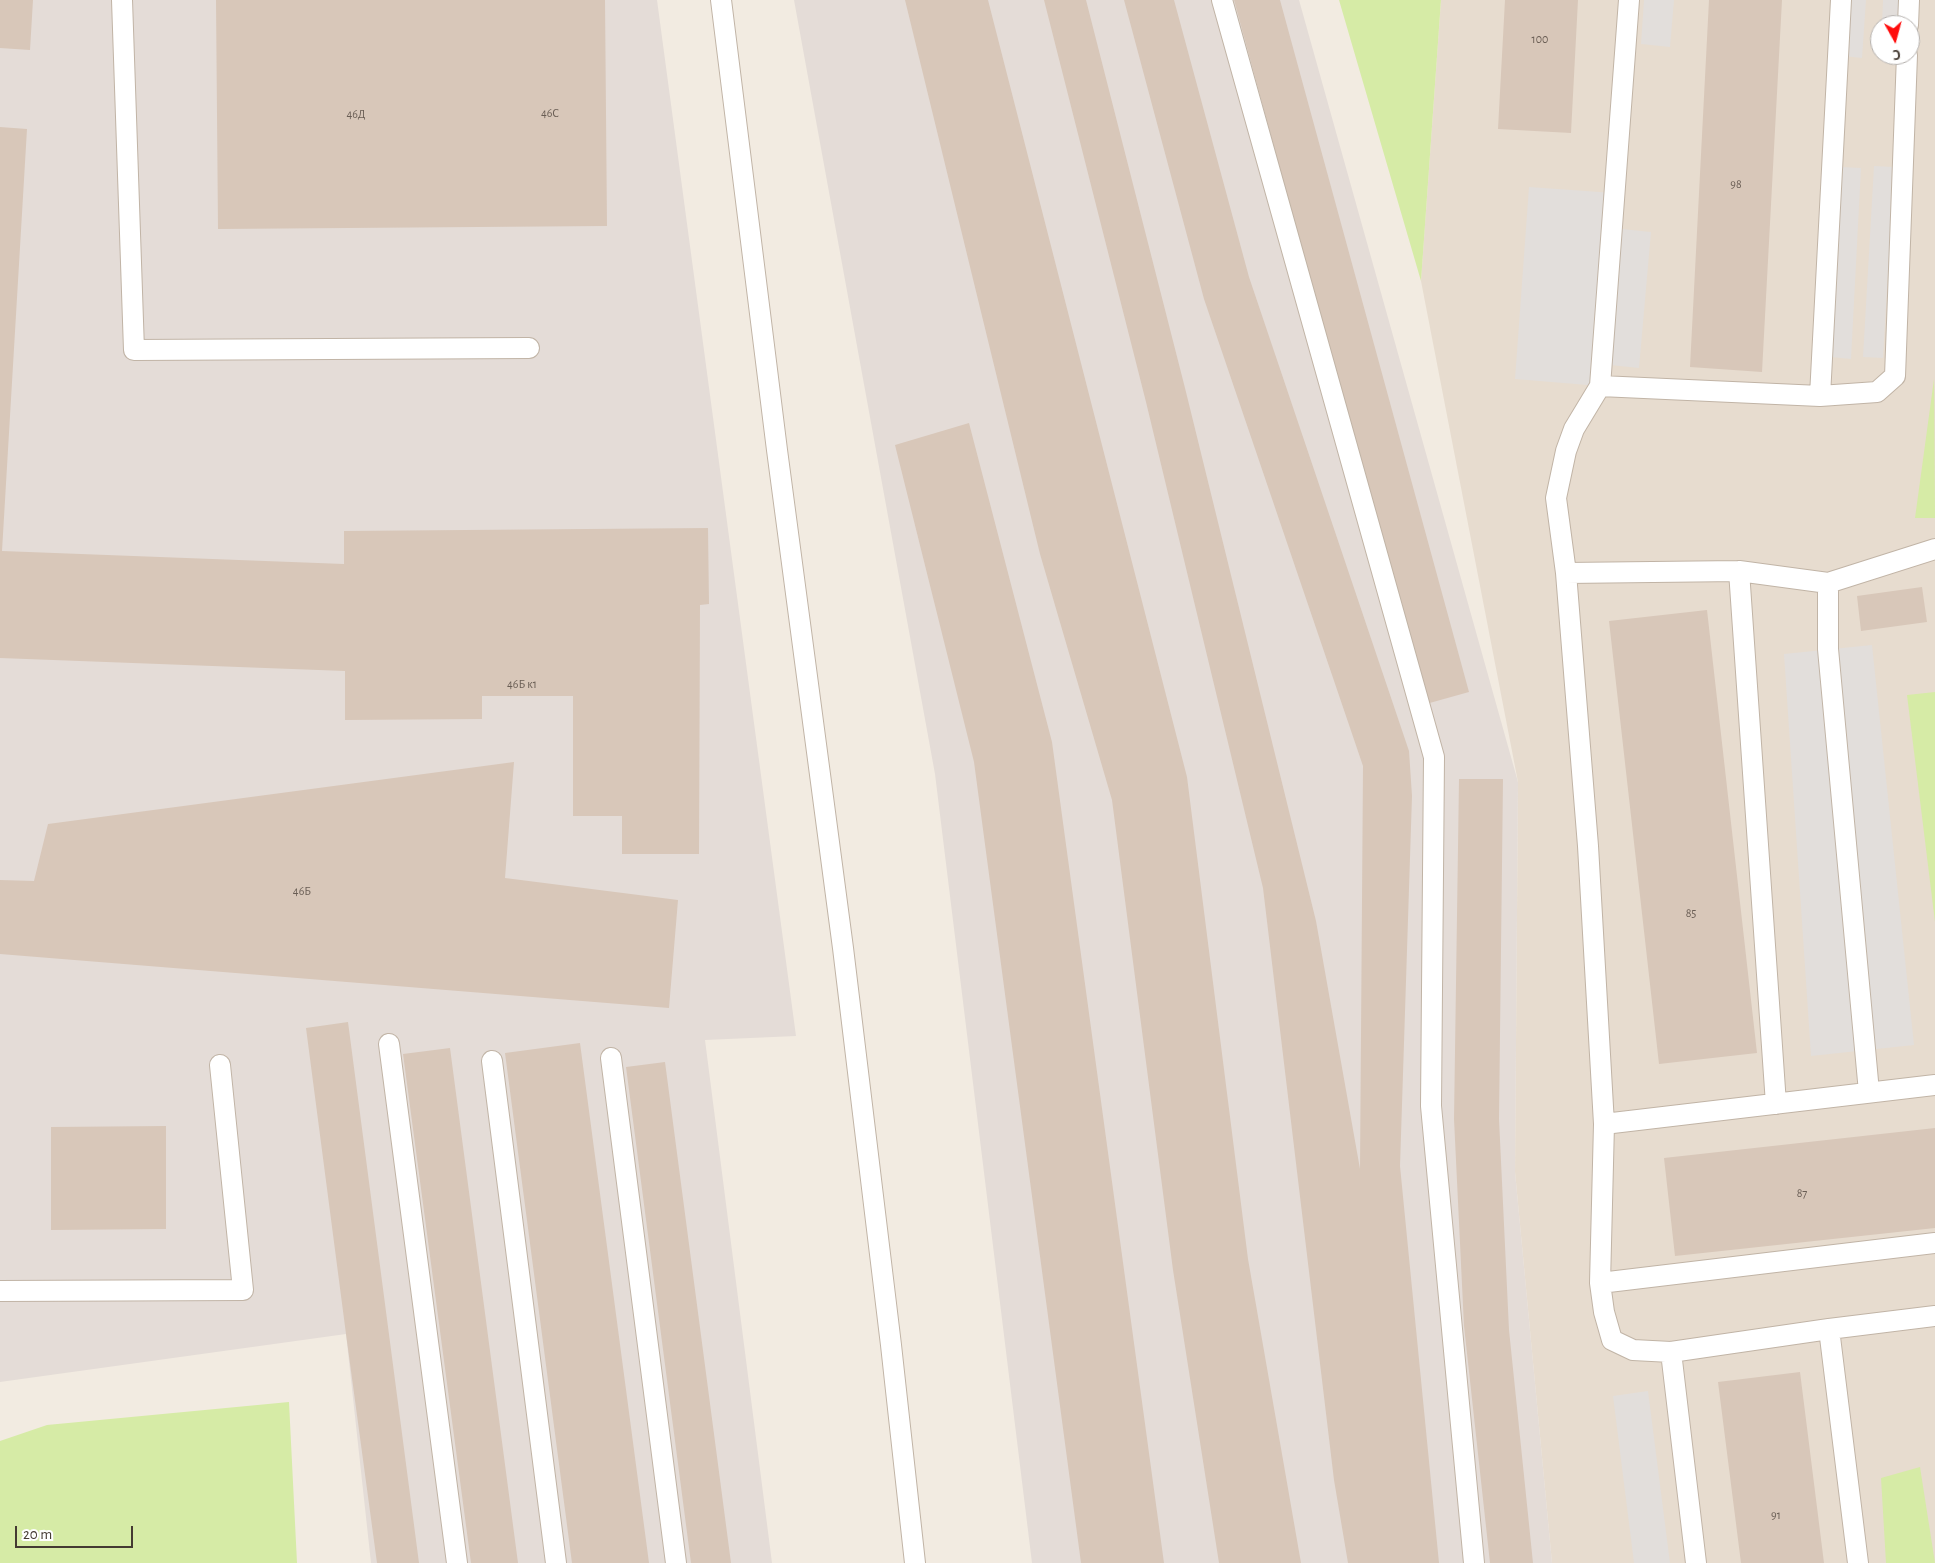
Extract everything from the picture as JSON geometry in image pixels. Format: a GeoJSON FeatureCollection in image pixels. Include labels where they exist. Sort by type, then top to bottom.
{"type":"FeatureCollection","features":[{"type":"Feature","properties":{"kind":"lane"},"geometry":{"type":"LineString","coordinates":[[122,0],[134,350],[529,348]]}},
{"type":"Feature","properties":{"kind":"lane"},"geometry":{"type":"LineString","coordinates":[[721,0],[777,450],[844,958],[892,1345],[915,1563]]}},
{"type":"Feature","properties":{"kind":"lane"},"geometry":{"type":"LineString","coordinates":[[1222,0],[1434,757],[1431,1106],[1474,1563]]}},
{"type":"Feature","properties":{"kind":"lane"},"geometry":{"type":"LineString","coordinates":[[1628,0],[1600,386],[1574,429],[1566,451],[1556,498],[1566,573],[1588,846],[1604,1124],[1600,1283],[1604,1312],[1612,1340],[1633,1350],[1671,1352],[1935,1316],[1935,1322]]}},
{"type":"Feature","properties":{"kind":"lane"},"geometry":{"type":"LineString","coordinates":[[1820,396],[1841,0]]}},
{"type":"Feature","properties":{"kind":"lane"},"geometry":{"type":"LineString","coordinates":[[1908,15],[1909,0]]}},
{"type":"Feature","properties":{"kind":"lane"},"geometry":{"type":"LineString","coordinates":[[1600,386],[1820,396],[1877,392],[1895,376],[1907,65]]}},
{"type":"Feature","properties":{"kind":"lane"},"geometry":{"type":"LineString","coordinates":[[1566,573],[1739,571],[1828,583],[1935,549]]}},
{"type":"Feature","properties":{"kind":"lane"},"geometry":{"type":"LineString","coordinates":[[1739,571],[1776,1104]]}},
{"type":"Feature","properties":{"kind":"lane"},"geometry":{"type":"LineString","coordinates":[[1828,583],[1828,649],[1869,1092]]}},
{"type":"Feature","properties":{"kind":"lane"},"geometry":{"type":"LineString","coordinates":[[389,1044],[457,1563]]}},
{"type":"Feature","properties":{"kind":"lane"},"geometry":{"type":"LineString","coordinates":[[611,1058],[676,1563]]}},
{"type":"Feature","properties":{"kind":"lane"},"geometry":{"type":"LineString","coordinates":[[492,1061],[556,1563]]}},
{"type":"Feature","properties":{"kind":"lane"},"geometry":{"type":"LineString","coordinates":[[0,1290],[242,1290],[220,1065]]}},
{"type":"Feature","properties":{"kind":"lane"},"geometry":{"type":"LineString","coordinates":[[1604,1124],[1935,1085]]}},
{"type":"Feature","properties":{"kind":"lane"},"geometry":{"type":"LineString","coordinates":[[1600,1283],[1935,1243]]}},
{"type":"Feature","properties":{"kind":"lane"},"geometry":{"type":"LineString","coordinates":[[1830,1329],[1858,1563]]}},
{"type":"Feature","properties":{"kind":"lane"},"geometry":{"type":"LineString","coordinates":[[1671,1352],[1696,1563]]}},
{"type":"Feature","properties":{"kind":"shaded area"},"geometry":{"type":"Polygon","coordinates":[[[0,0],[657,0],[796,1036],[705,1040],[772,1563],[371,1563],[346,1334],[0,1382],[0,0]]]}},
{"type":"Feature","properties":{"kind":"shaded area"},"geometry":{"type":"Polygon","coordinates":[[[794,0],[1299,0],[1518,782],[1515,1172],[1552,1563],[1032,1563],[935,774],[794,0]]]}},
{"type":"Feature","properties":{"kind":"shaded area"},"geometry":{"type":"Polygon","coordinates":[[[1441,0],[1935,0],[1935,1563],[1552,1563],[1515,1172],[1518,782],[1421,281],[1441,0]]]}},
{"type":"Feature","properties":{"kind":"shaded area"},"geometry":{"type":"Polygon","coordinates":[[[1644,0],[1674,0],[1670,47],[1641,44],[1644,0]]]}},
{"type":"Feature","properties":{"kind":"shaded area"},"geometry":{"type":"Polygon","coordinates":[[[1847,0],[1866,0],[1862,58],[1843,56],[1847,0]]]}},
{"type":"Feature","properties":{"kind":"shaded area"},"geometry":{"type":"Polygon","coordinates":[[[1883,0],[1902,0],[1901,15],[1882,15],[1883,0]]]}},
{"type":"Feature","properties":{"kind":"shaded area"},"geometry":{"type":"Polygon","coordinates":[[[1874,166],[1894,167],[1883,358],[1863,357],[1874,166]]]}},
{"type":"Feature","properties":{"kind":"shaded area"},"geometry":{"type":"Polygon","coordinates":[[[1841,167],[1861,168],[1851,359],[1831,357],[1841,167]]]}},
{"type":"Feature","properties":{"kind":"shaded area"},"geometry":{"type":"Polygon","coordinates":[[[1529,187],[1614,193],[1600,386],[1515,379],[1529,187]]]}},
{"type":"Feature","properties":{"kind":"shaded area"},"geometry":{"type":"Polygon","coordinates":[[[1622,229],[1651,232],[1639,368],[1610,365],[1622,229]]]}},
{"type":"Feature","properties":{"kind":"shaded area"},"geometry":{"type":"Polygon","coordinates":[[[1872,645],[1914,1045],[1811,1056],[1784,654],[1872,645]]]}},
{"type":"Feature","properties":{"kind":"shaded area"},"geometry":{"type":"Polygon","coordinates":[[[1648,1391],[1670,1563],[1634,1563],[1613,1396],[1648,1391]]]}},
{"type":"Feature","properties":{"kind":"green space"},"geometry":{"type":"Polygon","coordinates":[[[1339,0],[1441,0],[1421,281],[1339,0]]]}},
{"type":"Feature","properties":{"kind":"green space"},"geometry":{"type":"Polygon","coordinates":[[[1934,379],[1935,518],[1915,518],[1934,379]]]}},
{"type":"Feature","properties":{"kind":"green space"},"geometry":{"type":"Polygon","coordinates":[[[1935,692],[1935,922],[1907,695],[1935,692]]]}},
{"type":"Feature","properties":{"kind":"green space"},"geometry":{"type":"Polygon","coordinates":[[[289,1402],[297,1563],[0,1563],[0,1441],[47,1425],[289,1402]]]}},
{"type":"Feature","properties":{"kind":"green space"},"geometry":{"type":"Polygon","coordinates":[[[1920,1467],[1935,1563],[1886,1563],[1881,1478],[1920,1467]]]}},
{"type":"Feature","properties":{"kind":"building"},"geometry":{"type":"Polygon","coordinates":[[[0,0],[33,0],[30,50],[0,48],[0,0]]]}},
{"type":"Feature","properties":{"kind":"building"},"geometry":{"type":"Polygon","coordinates":[[[216,0],[605,0],[607,226],[218,229],[216,0]]]}},
{"type":"Feature","properties":{"kind":"building"},"geometry":{"type":"Polygon","coordinates":[[[905,0],[988,0],[1187,777],[1248,1259],[1301,1563],[1219,1563],[1173,1270],[1112,800],[1040,554],[905,0]]]}},
{"type":"Feature","properties":{"kind":"building"},"geometry":{"type":"Polygon","coordinates":[[[1044,0],[1086,0],[1185,388],[1316,921],[1360,1169],[1363,766],[1204,299],[1124,0],[1174,0],[1249,277],[1409,751],[1412,796],[1400,1166],[1439,1563],[1348,1563],[1334,1480],[1263,888],[1146,402],[1044,0]]]}},
{"type":"Feature","properties":{"kind":"building"},"geometry":{"type":"Polygon","coordinates":[[[1234,0],[1280,0],[1469,692],[1426,704],[1234,0]]]}},
{"type":"Feature","properties":{"kind":"building"},"geometry":{"type":"Polygon","coordinates":[[[1505,0],[1578,0],[1571,133],[1498,129],[1505,0]]]}},
{"type":"Feature","properties":{"kind":"building"},"geometry":{"type":"Polygon","coordinates":[[[1709,0],[1782,0],[1762,372],[1690,367],[1709,0]]]}},
{"type":"Feature","properties":{"kind":"building"},"geometry":{"type":"Polygon","coordinates":[[[0,127],[27,129],[2,551],[344,564],[344,531],[708,528],[709,604],[700,605],[699,854],[622,854],[622,816],[573,816],[573,696],[482,696],[482,719],[345,720],[345,671],[0,658],[0,127]]]}},
{"type":"Feature","properties":{"kind":"building"},"geometry":{"type":"Polygon","coordinates":[[[969,423],[1052,742],[1164,1563],[1081,1563],[974,762],[895,445],[969,423]]]}},
{"type":"Feature","properties":{"kind":"building"},"geometry":{"type":"Polygon","coordinates":[[[1922,587],[1927,622],[1861,631],[1857,596],[1922,587]]]}},
{"type":"Feature","properties":{"kind":"building"},"geometry":{"type":"Polygon","coordinates":[[[1707,610],[1757,1053],[1659,1064],[1609,621],[1707,610]]]}},
{"type":"Feature","properties":{"kind":"building"},"geometry":{"type":"Polygon","coordinates":[[[514,762],[505,878],[678,900],[669,1008],[0,954],[0,880],[34,881],[48,824],[514,762]]]}},
{"type":"Feature","properties":{"kind":"building"},"geometry":{"type":"Polygon","coordinates":[[[1459,779],[1503,779],[1499,1119],[1509,1330],[1533,1563],[1490,1563],[1464,1326],[1454,1119],[1459,779]]]}},
{"type":"Feature","properties":{"kind":"building"},"geometry":{"type":"Polygon","coordinates":[[[348,1022],[419,1563],[377,1563],[346,1334],[306,1028],[348,1022]]]}},
{"type":"Feature","properties":{"kind":"building"},"geometry":{"type":"Polygon","coordinates":[[[580,1043],[649,1563],[572,1563],[505,1053],[580,1043]]]}},
{"type":"Feature","properties":{"kind":"building"},"geometry":{"type":"Polygon","coordinates":[[[450,1048],[518,1563],[471,1563],[403,1054],[450,1048]]]}},
{"type":"Feature","properties":{"kind":"building"},"geometry":{"type":"Polygon","coordinates":[[[665,1062],[731,1563],[691,1563],[626,1067],[665,1062]]]}},
{"type":"Feature","properties":{"kind":"building"},"geometry":{"type":"Polygon","coordinates":[[[166,1126],[166,1229],[51,1230],[51,1127],[166,1126]]]}},
{"type":"Feature","properties":{"kind":"building"},"geometry":{"type":"Polygon","coordinates":[[[1935,1128],[1935,1228],[1675,1256],[1664,1158],[1935,1128]]]}},
{"type":"Feature","properties":{"kind":"building"},"geometry":{"type":"Polygon","coordinates":[[[1800,1372],[1824,1563],[1741,1563],[1718,1382],[1800,1372]]]}}]}
